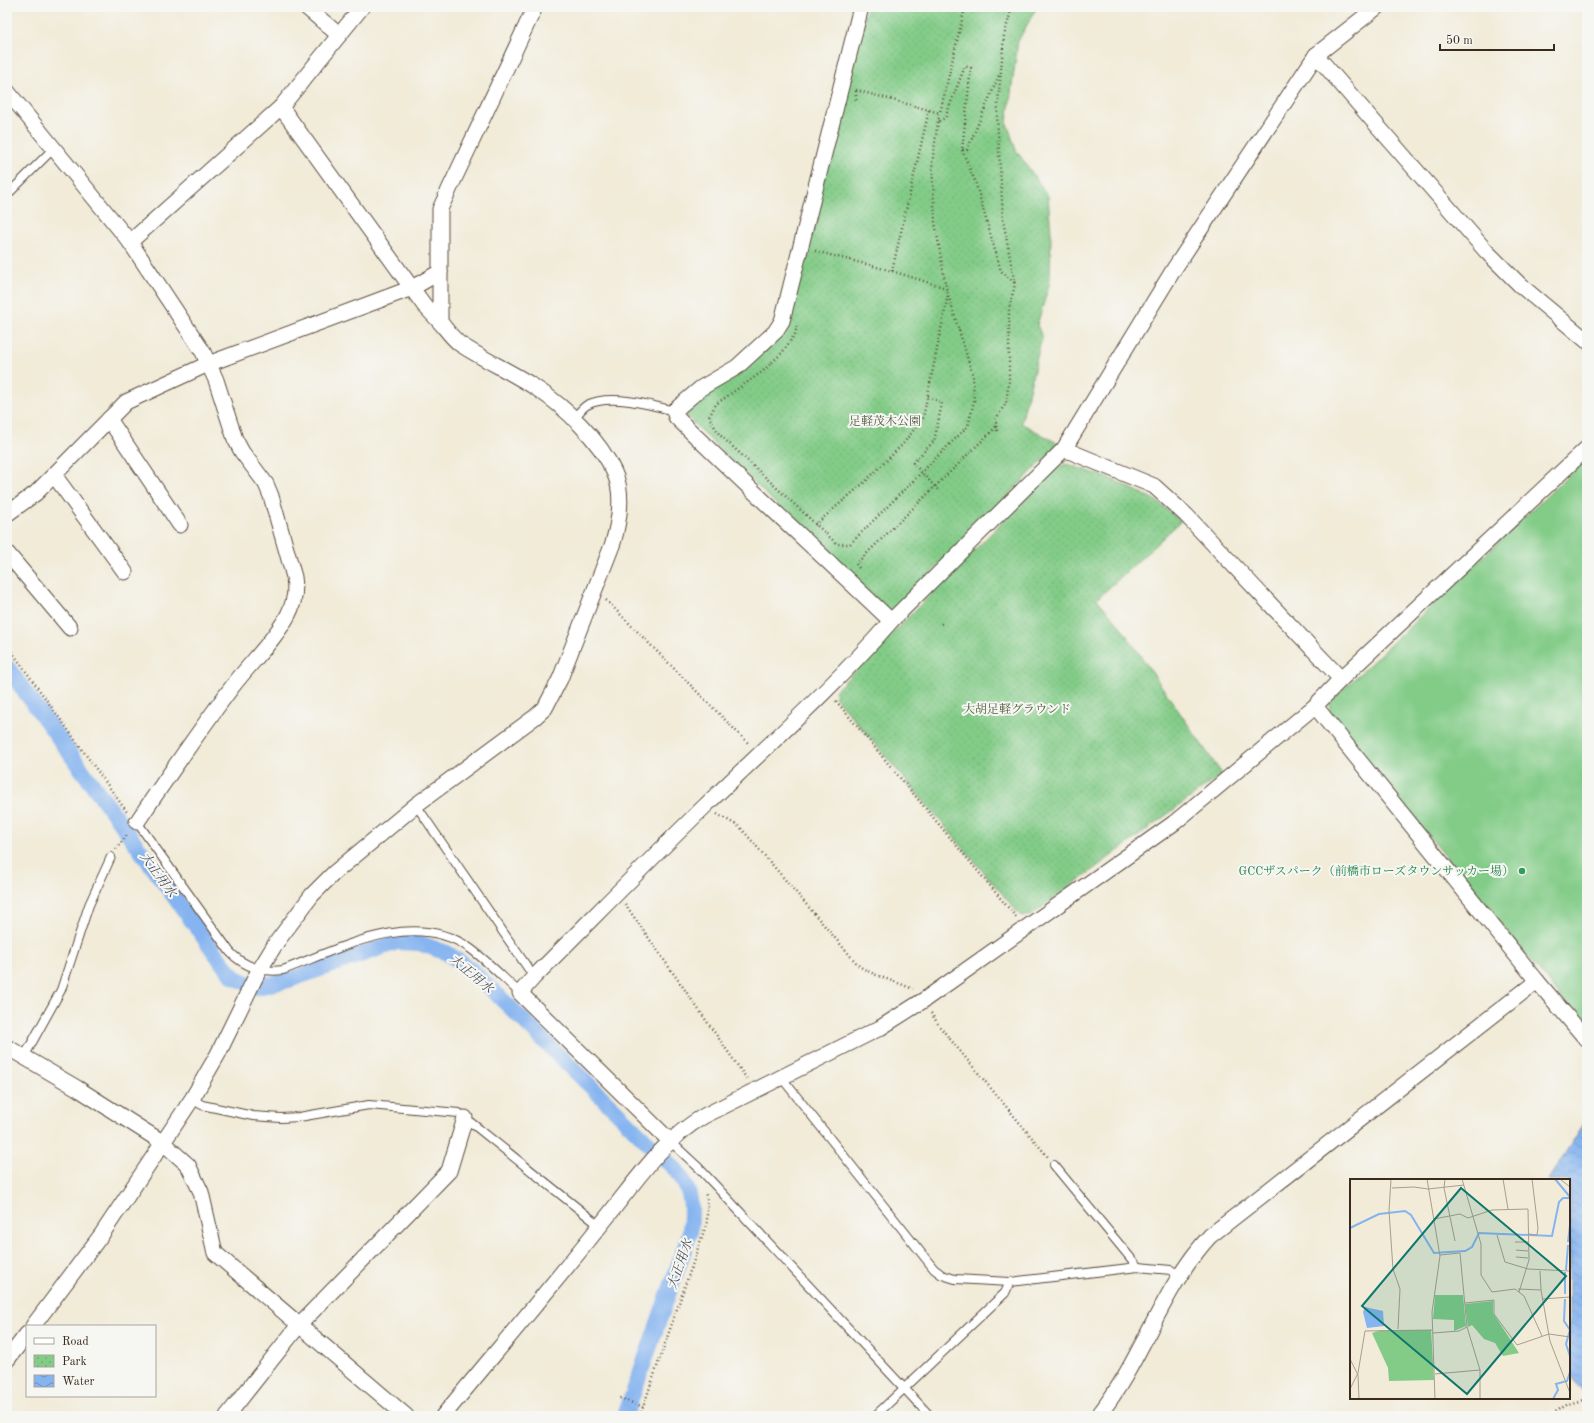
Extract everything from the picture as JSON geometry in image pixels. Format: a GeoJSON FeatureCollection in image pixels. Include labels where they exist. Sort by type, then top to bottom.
{"type":"FeatureCollection","features":[{"type":"Feature","properties":{"kind":"street"},"geometry":{"type":"LineString","coordinates":[[306,7],[339,35]]}},
{"type":"Feature","properties":{"kind":"street"},"geometry":{"type":"LineString","coordinates":[[130,242],[281,107],[362,7]]}},
{"type":"Feature","properties":{"kind":"street"},"geometry":{"type":"LineString","coordinates":[[440,322],[440,209],[535,7]]}},
{"type":"Feature","properties":{"kind":"street"},"geometry":{"type":"LineString","coordinates":[[861,7],[782,321],[775,332],[737,366],[701,388],[674,411],[676,417],[736,477],[794,528],[891,621]]}},
{"type":"Feature","properties":{"kind":"street"},"geometry":{"type":"LineString","coordinates":[[668,1143],[520,993],[534,977],[704,807],[826,690],[870,654],[891,621],[1064,449],[1174,269],[1316,55],[1377,7]]}},
{"type":"Feature","properties":{"kind":"street"},"geometry":{"type":"LineString","coordinates":[[1316,55],[1486,252],[1520,284],[1587,341]]}},
{"type":"Feature","properties":{"kind":"street"},"geometry":{"type":"LineString","coordinates":[[7,91],[130,242],[203,352],[216,380],[235,439],[242,452],[266,484],[271,496],[294,577],[295,596],[289,615],[282,626],[233,686],[186,749],[133,827]]}},
{"type":"Feature","properties":{"kind":"street"},"geometry":{"type":"LineString","coordinates":[[34,1325],[102,1234],[192,1099],[218,1054],[258,972],[276,943],[312,895],[334,874],[416,805],[545,708],[560,679],[617,528],[619,495],[614,472],[601,451],[574,418],[536,388],[460,344],[424,305],[281,107]]}},
{"type":"Feature","properties":{"kind":"street"},"geometry":{"type":"LineString","coordinates":[[7,514],[36,493],[126,402],[208,364],[412,288],[440,272]]}},
{"type":"Feature","properties":{"kind":"street"},"geometry":{"type":"LineString","coordinates":[[109,420],[180,525]]}},
{"type":"Feature","properties":{"kind":"street"},"geometry":{"type":"LineString","coordinates":[[443,1416],[600,1226],[648,1164],[668,1143],[692,1123],[880,1028],[924,1000],[1174,823],[1315,706],[1341,679],[1587,448]]}},
{"type":"Feature","properties":{"kind":"street"},"geometry":{"type":"LineString","coordinates":[[1064,449],[1154,486],[1186,515],[1341,679]]}},
{"type":"Feature","properties":{"kind":"street"},"geometry":{"type":"LineString","coordinates":[[54,475],[125,572]]}},
{"type":"Feature","properties":{"kind":"street"},"geometry":{"type":"LineString","coordinates":[[7,553],[70,628]]}},
{"type":"Feature","properties":{"kind":"street"},"geometry":{"type":"LineString","coordinates":[[1315,706],[1537,981],[1587,1040]]}},
{"type":"Feature","properties":{"kind":"street"},"geometry":{"type":"LineString","coordinates":[[1098,1416],[1118,1387],[1179,1275],[1196,1250],[1226,1222],[1537,981]]}},
{"type":"Feature","properties":{"kind":"street"},"geometry":{"type":"LineString","coordinates":[[7,1047],[77,1088],[162,1142],[188,1165],[201,1192],[215,1253],[406,1416]]}},
{"type":"Feature","properties":{"kind":"street"},"geometry":{"type":"LineString","coordinates":[[227,1416],[299,1325],[449,1171],[465,1118]]}},
{"type":"Feature","properties":{"kind":"street"},"geometry":{"type":"LineString","coordinates":[[7,1360],[26,1335]]}},
{"type":"Feature","properties":{"kind":"lane"},"geometry":{"type":"LineString","coordinates":[[7,195],[53,149]]}},
{"type":"Feature","properties":{"kind":"lane"},"geometry":{"type":"LineString","coordinates":[[574,418],[588,405],[613,400],[630,400],[674,411]]}},
{"type":"Feature","properties":{"kind":"lane"},"geometry":{"type":"LineString","coordinates":[[416,805],[534,977]]}},
{"type":"Feature","properties":{"kind":"lane"},"geometry":{"type":"LineString","coordinates":[[133,827],[230,952],[236,958],[258,972],[284,970],[371,938],[389,933],[409,930],[428,931],[454,939],[467,946],[520,993]]}},
{"type":"Feature","properties":{"kind":"lane"},"geometry":{"type":"LineString","coordinates":[[24,1057],[61,990],[89,905],[111,857]]}},
{"type":"Feature","properties":{"kind":"lane"},"geometry":{"type":"LineString","coordinates":[[781,1077],[934,1269],[942,1275],[956,1279],[1010,1282],[1138,1267],[1171,1270],[1179,1275]]}},
{"type":"Feature","properties":{"kind":"lane"},"geometry":{"type":"LineString","coordinates":[[192,1099],[202,1104],[254,1116],[299,1117],[369,1105],[459,1113],[600,1226]]}},
{"type":"Feature","properties":{"kind":"lane"},"geometry":{"type":"LineString","coordinates":[[668,1143],[699,1168],[930,1416]]}},
{"type":"Feature","properties":{"kind":"lane"},"geometry":{"type":"LineString","coordinates":[[1054,1165],[1138,1267]]}},
{"type":"Feature","properties":{"kind":"lane"},"geometry":{"type":"LineString","coordinates":[[875,1416],[1005,1293],[1010,1282]]}},
{"type":"Feature","properties":{"kind":"path"},"geometry":{"type":"LineString","coordinates":[[799,319],[796,334],[782,353],[762,372],[716,404],[709,417],[719,434],[837,544],[850,544],[968,426],[974,401],[974,376],[946,288],[935,222],[932,164],[938,121],[965,7]]}},
{"type":"Feature","properties":{"kind":"path"},"geometry":{"type":"LineString","coordinates":[[997,431],[995,420],[1006,403],[1009,381],[1009,309],[1016,284],[1003,220],[997,115],[1004,36],[1012,7]]}},
{"type":"Feature","properties":{"kind":"path"},"geometry":{"type":"LineString","coordinates":[[938,121],[945,118],[965,66],[970,68],[962,150],[975,181],[1001,271],[1016,284]]}},
{"type":"Feature","properties":{"kind":"path"},"geometry":{"type":"LineString","coordinates":[[962,150],[967,150],[1001,70]]}},
{"type":"Feature","properties":{"kind":"path"},"geometry":{"type":"LineString","coordinates":[[856,90],[940,112]]}},
{"type":"Feature","properties":{"kind":"path"},"geometry":{"type":"LineString","coordinates":[[892,271],[929,110]]}},
{"type":"Feature","properties":{"kind":"path"},"geometry":{"type":"LineString","coordinates":[[813,259],[817,244]]}},
{"type":"Feature","properties":{"kind":"path"},"geometry":{"type":"LineString","coordinates":[[815,251],[892,271],[946,288]]}},
{"type":"Feature","properties":{"kind":"path"},"geometry":{"type":"LineString","coordinates":[[816,525],[867,480],[903,444],[923,418],[948,295]]}},
{"type":"Feature","properties":{"kind":"path"},"geometry":{"type":"LineString","coordinates":[[928,396],[942,403],[934,441],[913,462],[938,490]]}},
{"type":"Feature","properties":{"kind":"path"},"geometry":{"type":"LineString","coordinates":[[859,568],[856,564],[996,426]]}},
{"type":"Feature","properties":{"kind":"path"},"geometry":{"type":"LineString","coordinates":[[594,591],[602,596],[734,730],[760,754]]}},
{"type":"Feature","properties":{"kind":"path"},"geometry":{"type":"LineString","coordinates":[[7,645],[131,818],[133,827],[117,848]]}},
{"type":"Feature","properties":{"kind":"path"},"geometry":{"type":"LineString","coordinates":[[826,690],[1025,928]]}},
{"type":"Feature","properties":{"kind":"path"},"geometry":{"type":"LineString","coordinates":[[704,807],[740,827],[859,966],[871,974],[897,982],[918,992],[940,1027],[1054,1165]]}},
{"type":"Feature","properties":{"kind":"path"},"geometry":{"type":"LineString","coordinates":[[618,894],[755,1090]]}},
{"type":"Feature","properties":{"kind":"path"},"geometry":{"type":"LineString","coordinates":[[640,1416],[707,1222],[707,1200],[699,1168]]}},
{"type":"Feature","properties":{"kind":"path"},"geometry":{"type":"LineString","coordinates":[[620,1398],[642,1407]]}},
{"type":"Feature","properties":{"kind":"path"},"geometry":{"type":"LineString","coordinates":[[1550,1416],[1568,1404],[1587,1399]]}},
{"type":"Feature","properties":{"kind":"green space","name":"足軽茂木公園"},"geometry":{"type":"Polygon","coordinates":[[[867,7],[1037,7],[1018,41],[1007,123],[1016,150],[1048,196],[1051,233],[1050,282],[1037,325],[1042,337],[1021,423],[1059,444],[890,615],[685,415],[688,408],[744,368],[780,335],[867,7]]]}},
{"type":"Feature","properties":{"kind":"green space","name":"GCCザスパーク（前橋市ローズタウンサッカー場）"},"geometry":{"type":"Polygon","coordinates":[[[1587,458],[1587,1029],[1329,714],[1330,702],[1587,458]]]}},
{"type":"Feature","properties":{"kind":"green space","name":"大胡足軽グラウンド"},"geometry":{"type":"Polygon","coordinates":[[[1067,464],[1114,480],[1155,500],[1181,521],[1097,599],[1120,626],[1222,774],[1030,916],[1020,915],[836,698],[835,691],[1057,467],[1067,464]]]}},
{"type":"Feature","properties":{"kind":"water"},"geometry":{"type":"Polygon","coordinates":[[[1587,1119],[1587,1388],[1582,1390],[1570,1372],[1570,1179],[1549,1179],[1587,1119]]]}},
{"type":"Feature","properties":{"kind":"waterway","name":"大正用水"},"geometry":{"type":"LineString","coordinates":[[7,667],[234,977],[257,987],[289,980],[397,942],[419,943],[447,953],[472,970],[677,1171],[689,1193],[691,1207],[690,1233],[625,1416]]}},
{"type":"Feature","properties":{"kind":"place","name":"GCCザスパーク（前橋市ローズタウンサッカー場）"},"geometry":{"type":"Point","coordinates":[1522,871]}}]}
